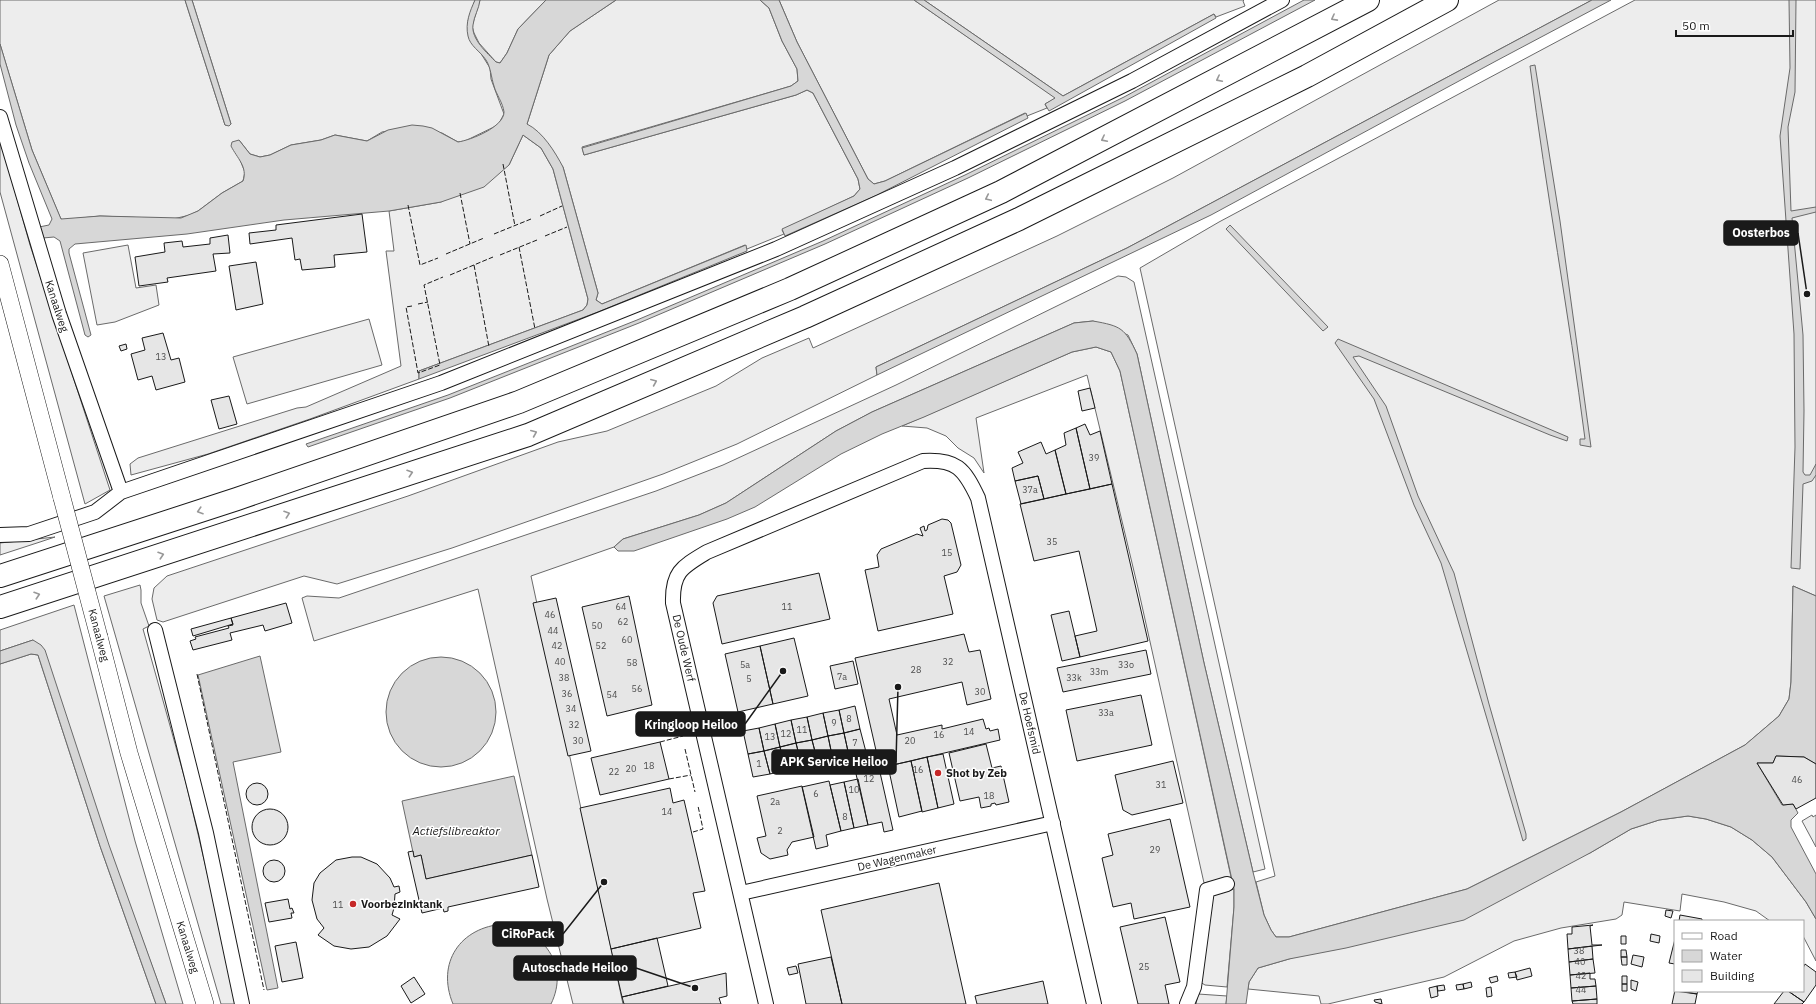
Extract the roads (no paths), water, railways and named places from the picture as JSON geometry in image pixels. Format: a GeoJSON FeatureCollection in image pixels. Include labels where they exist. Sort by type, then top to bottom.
{"type":"FeatureCollection","features":[{"type":"Feature","properties":{"kind":"highway"},"geometry":{"type":"LineString","coordinates":[[0,576],[237,499],[519,402],[790,289],[1001,192],[1368,0]]}},
{"type":"Feature","properties":{"kind":"highway"},"geometry":{"type":"LineString","coordinates":[[0,607],[528,435],[805,317],[1019,219],[1307,76],[1448,0]]}},
{"type":"Feature","properties":{"kind":"street"},"geometry":{"type":"LineString","coordinates":[[0,535],[29,534],[95,512],[121,492],[441,383],[776,249],[955,168],[1132,80],[1282,0]]}},
{"type":"Feature","properties":{"kind":"street","name":"Kanaalweg"},"geometry":{"type":"LineString","coordinates":[[0,117],[59,314],[121,492]]}},
{"type":"Feature","properties":{"kind":"street","name":"Kanaalweg"},"geometry":{"type":"LineString","coordinates":[[0,264],[129,753],[205,1004]]}},
{"type":"Feature","properties":{"kind":"street","name":"De Hoefsmid"},"geometry":{"type":"LineString","coordinates":[[940,460],[956,466],[970,479],[978,498],[1094,1004]]}},
{"type":"Feature","properties":{"kind":"street","name":"De Oude Werf"},"geometry":{"type":"LineString","coordinates":[[766,1004],[673,603],[673,591],[677,575],[691,561],[707,552],[923,461],[940,460]]}},
{"type":"Feature","properties":{"kind":"street"},"geometry":{"type":"LineString","coordinates":[[155,630],[206,833],[242,1004]]}},
{"type":"Feature","properties":{"kind":"street","name":"De Wagenmaker"},"geometry":{"type":"LineString","coordinates":[[741,893],[1053,823]]}},
{"type":"Feature","properties":{"kind":"street"},"geometry":{"type":"LineString","coordinates":[[1187,1004],[1194,988],[1207,890],[1227,884]]}},
{"type":"Feature","properties":{"kind":"water"},"geometry":{"type":"Polygon","coordinates":[[[185,0],[192,0],[231,124],[229,126],[225,125],[185,0]]]}},
{"type":"Feature","properties":{"kind":"water"},"geometry":{"type":"Polygon","coordinates":[[[475,0],[480,0],[474,19],[474,35],[484,50],[496,62],[500,63],[507,53],[518,29],[546,0],[616,0],[570,31],[549,55],[527,124],[543,137],[563,167],[598,293],[596,300],[602,304],[746,245],[747,251],[598,312],[419,379],[419,371],[583,310],[587,305],[588,299],[553,169],[541,148],[523,135],[509,165],[484,187],[441,202],[389,211],[284,220],[187,234],[75,244],[69,249],[69,253],[91,335],[88,337],[85,335],[60,241],[54,237],[43,238],[39,227],[49,225],[52,219],[29,163],[16,125],[0,64],[0,44],[32,150],[61,219],[100,216],[181,218],[198,211],[222,193],[243,181],[243,167],[231,146],[232,142],[239,140],[250,154],[260,157],[270,155],[291,145],[321,140],[335,135],[367,141],[388,130],[412,125],[432,128],[458,142],[471,139],[493,128],[503,118],[504,112],[493,83],[488,63],[469,40],[467,31],[468,22],[475,0]]]}},
{"type":"Feature","properties":{"kind":"water"},"geometry":{"type":"Polygon","coordinates":[[[760,0],[779,0],[797,42],[868,179],[874,184],[885,181],[1026,113],[1028,118],[877,195],[785,236],[782,229],[854,196],[860,189],[858,179],[813,93],[807,90],[796,95],[584,155],[582,148],[791,86],[798,81],[797,69],[782,41],[769,8],[760,0]]]}},
{"type":"Feature","properties":{"kind":"water"},"geometry":{"type":"Polygon","coordinates":[[[914,0],[924,0],[1063,96],[1214,14],[1216,18],[1049,111],[1045,104],[1055,98],[914,0]]]}},
{"type":"Feature","properties":{"kind":"water"},"geometry":{"type":"Polygon","coordinates":[[[1304,0],[1315,0],[1125,101],[968,178],[825,244],[639,323],[450,398],[308,447],[306,444],[448,395],[637,320],[823,241],[965,175],[1124,97],[1304,0]]]}},
{"type":"Feature","properties":{"kind":"water"},"geometry":{"type":"Polygon","coordinates":[[[1592,0],[1611,0],[1211,215],[877,375],[876,367],[1127,248],[1592,0]]]}},
{"type":"Feature","properties":{"kind":"water"},"geometry":{"type":"Polygon","coordinates":[[[1789,0],[1796,0],[1795,92],[1788,127],[1791,211],[1816,207],[1816,212],[1792,218],[1803,335],[1803,472],[1805,475],[1810,475],[1816,464],[1816,475],[1812,481],[1803,484],[1800,569],[1791,568],[1795,447],[1794,334],[1780,136],[1790,68],[1789,0]]]}},
{"type":"Feature","properties":{"kind":"water"},"geometry":{"type":"Polygon","coordinates":[[[1535,65],[1560,221],[1591,447],[1580,445],[1580,439],[1585,439],[1530,66],[1535,65]]]}},
{"type":"Feature","properties":{"kind":"water"},"geometry":{"type":"Polygon","coordinates":[[[1230,225],[1328,327],[1323,331],[1226,229],[1230,225]]]}},
{"type":"Feature","properties":{"kind":"water"},"geometry":{"type":"Polygon","coordinates":[[[1093,321],[1116,327],[1125,333],[1137,354],[1204,663],[1253,872],[1264,915],[1276,937],[1289,937],[1467,889],[1621,812],[1745,745],[1779,716],[1789,699],[1791,682],[1793,586],[1816,596],[1816,764],[1804,757],[1776,756],[1773,763],[1757,763],[1782,805],[1793,804],[1798,813],[1791,820],[1791,827],[1816,874],[1816,919],[1806,902],[1772,857],[1752,840],[1731,827],[1706,819],[1688,816],[1659,820],[1631,829],[1590,853],[1464,920],[1346,948],[1289,959],[1258,968],[1249,982],[1246,1004],[1226,1004],[1234,907],[1234,889],[1120,371],[1111,352],[1096,347],[1072,352],[882,434],[841,454],[755,507],[727,519],[634,551],[618,551],[614,547],[623,539],[699,515],[726,503],[836,431],[872,412],[1074,323],[1093,321]]]}},
{"type":"Feature","properties":{"kind":"water"},"geometry":{"type":"Polygon","coordinates":[[[1338,339],[1568,437],[1567,441],[1550,435],[1359,356],[1353,357],[1386,406],[1418,496],[1454,573],[1526,834],[1526,839],[1523,841],[1441,563],[1414,505],[1374,399],[1335,343],[1338,339]]]}},
{"type":"Feature","properties":{"kind":"water"},"geometry":{"type":"Polygon","coordinates":[[[33,640],[41,645],[45,650],[109,845],[166,1004],[156,1004],[100,846],[38,655],[31,654],[0,664],[0,651],[33,640]]]}},
{"type":"Feature","properties":{"kind":"water"},"geometry":{"type":"Polygon","coordinates":[[[260,656],[281,752],[233,762],[278,988],[267,990],[198,675],[260,656]]]}},
{"type":"Feature","properties":{"kind":"water"},"geometry":{"type":"Polygon","coordinates":[[[441,657],[462,661],[480,673],[492,691],[496,712],[492,733],[480,751],[462,763],[441,767],[420,763],[402,751],[390,733],[386,712],[390,691],[402,673],[420,661],[441,657]]]}},
{"type":"Feature","properties":{"kind":"water","name":"Actiefslibreaktor"},"geometry":{"type":"Polygon","coordinates":[[[514,776],[532,855],[426,879],[421,855],[414,857],[402,801],[514,776]]]}},
{"type":"Feature","properties":{"kind":"water"},"geometry":{"type":"Polygon","coordinates":[[[504,924],[518,928],[530,934],[541,942],[549,952],[555,963],[557,976],[556,990],[551,1004],[453,1004],[449,989],[448,975],[450,961],[456,950],[464,940],[475,932],[488,927],[504,924]]]}},
{"type":"Feature","properties":{"kind":"place","name":"Oosterbos"},"geometry":{"type":"Point","coordinates":[1807,294]}},
{"type":"Feature","properties":{"kind":"place","name":"Kringloop Heiloo"},"geometry":{"type":"Point","coordinates":[783,671]}},
{"type":"Feature","properties":{"kind":"place","name":"APK Service Heiloo"},"geometry":{"type":"Point","coordinates":[898,687]}},
{"type":"Feature","properties":{"kind":"place","name":"Shot by Zeb"},"geometry":{"type":"Point","coordinates":[938,773]}},
{"type":"Feature","properties":{"kind":"place","name":"CiRoPack"},"geometry":{"type":"Point","coordinates":[604,882]}},
{"type":"Feature","properties":{"kind":"place","name":"Voorbezinktank"},"geometry":{"type":"Point","coordinates":[353,904]}},
{"type":"Feature","properties":{"kind":"place","name":"Autoschade Heiloo"},"geometry":{"type":"Point","coordinates":[695,988]}}]}
